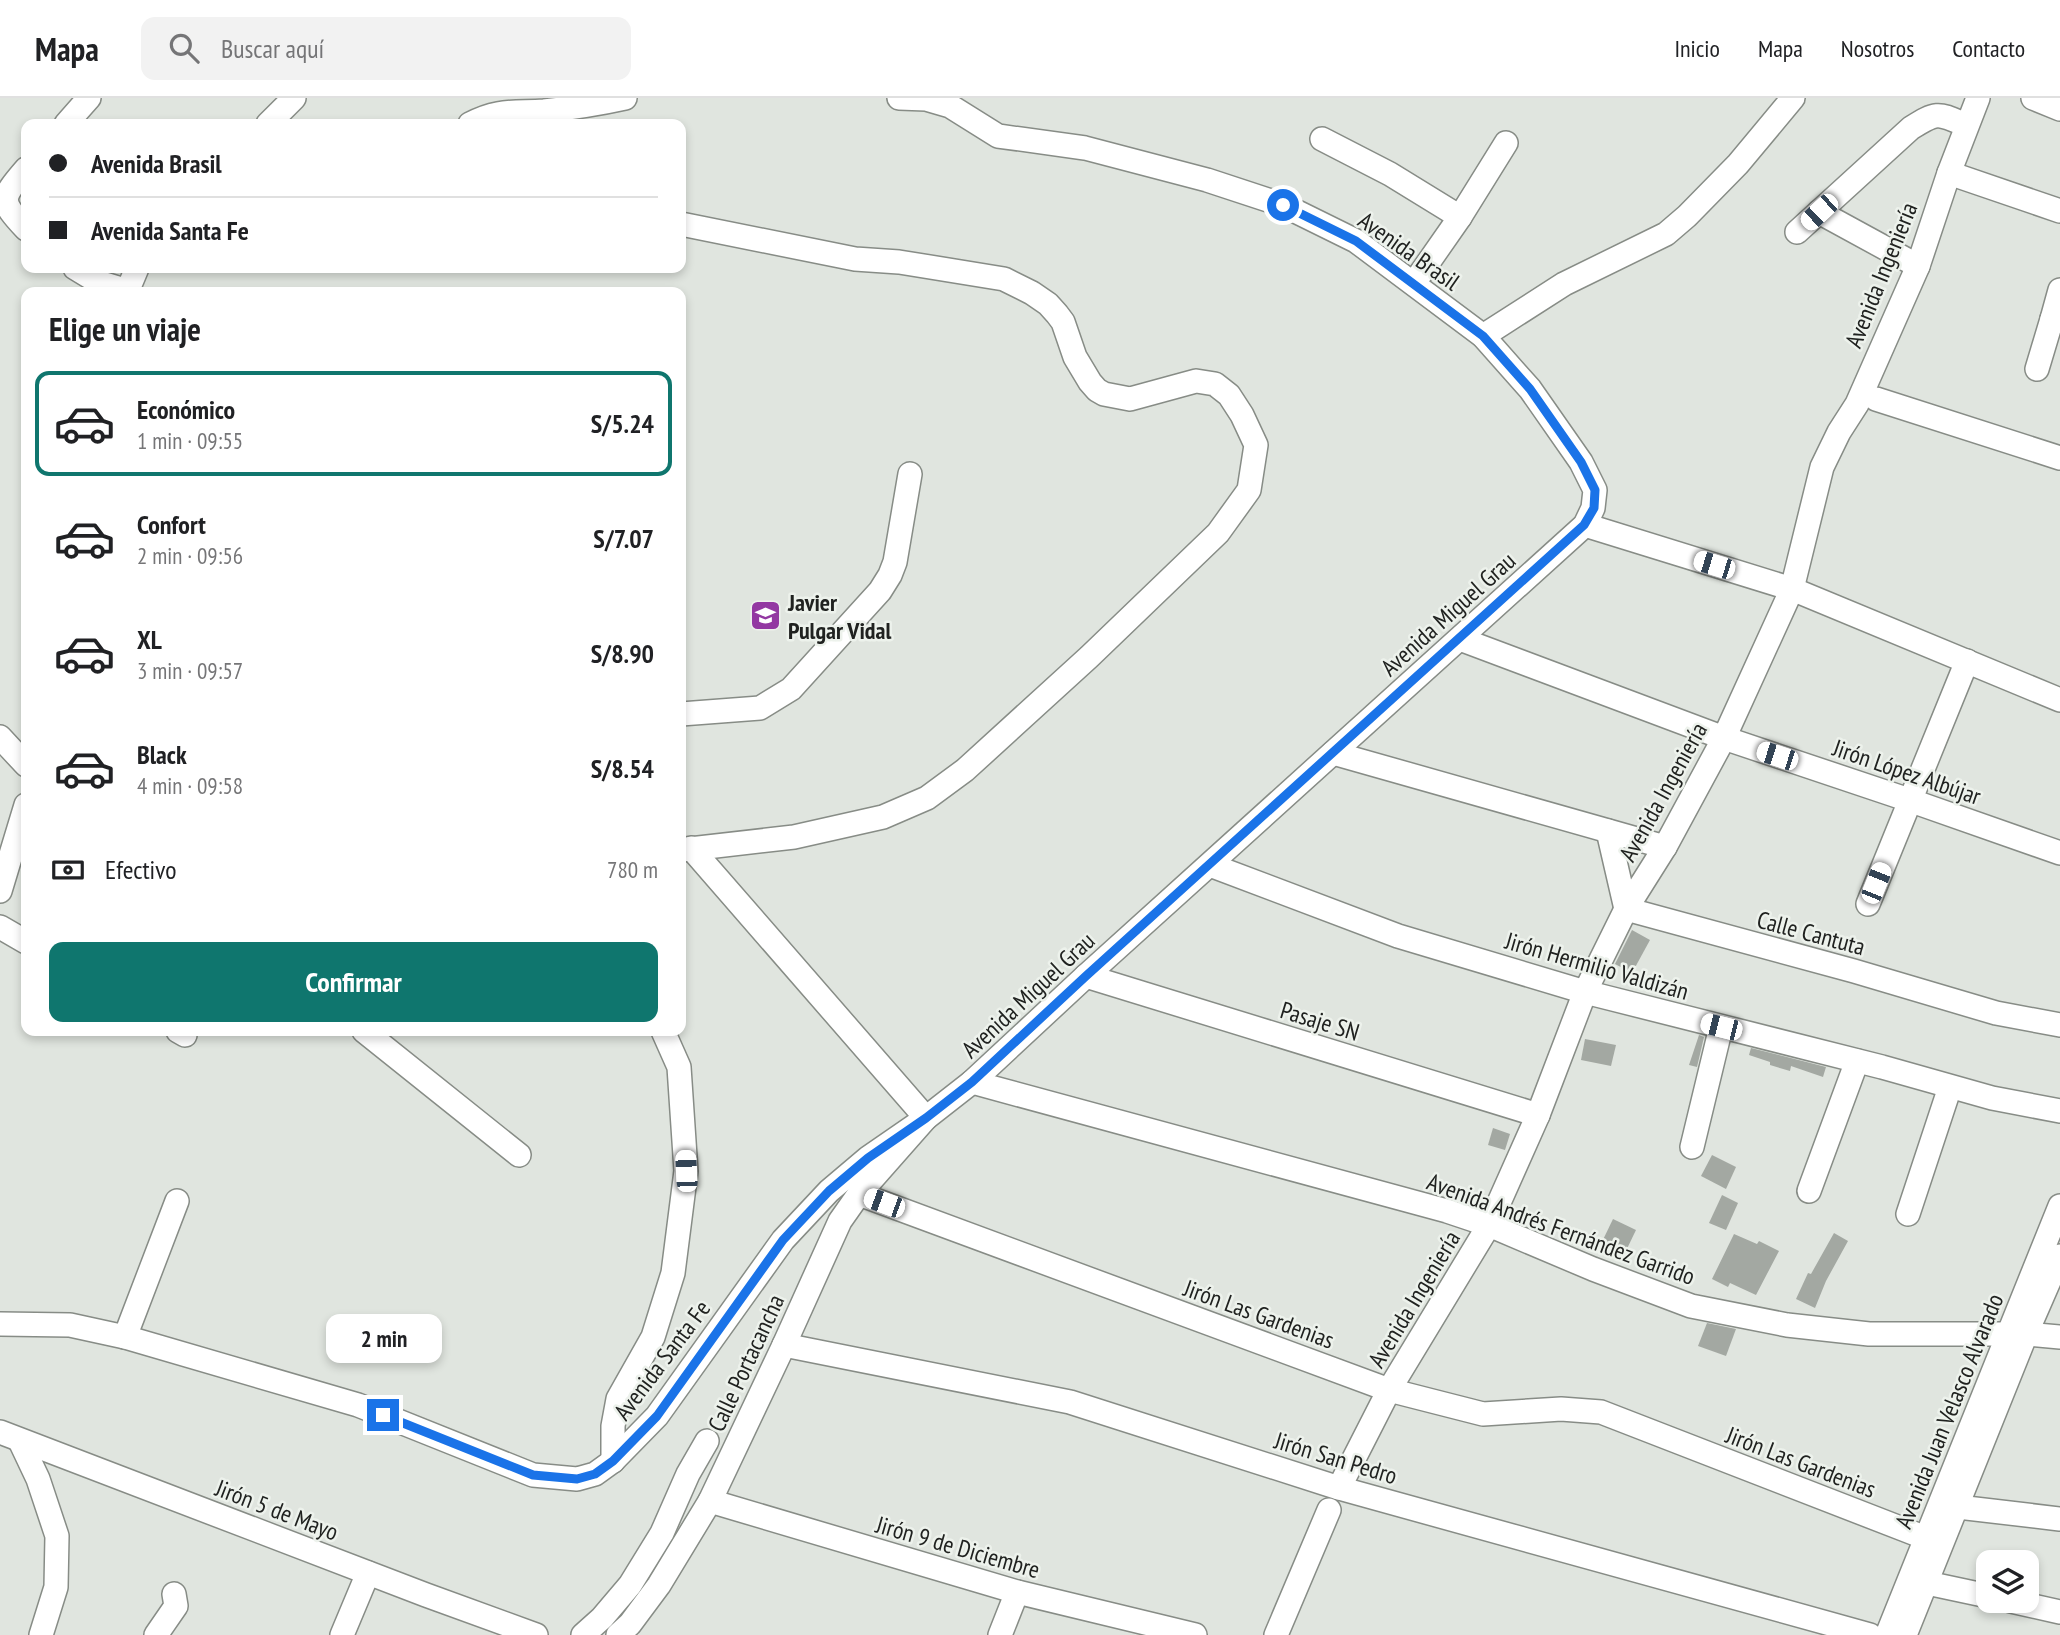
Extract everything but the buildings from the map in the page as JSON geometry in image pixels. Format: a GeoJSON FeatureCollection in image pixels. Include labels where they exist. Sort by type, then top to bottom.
{"type":"FeatureCollection","features":[{"type":"Feature","properties":{"kind":"street"},"geometry":{"type":"LineString","coordinates":[[70,119],[89,98]]}},
{"type":"Feature","properties":{"kind":"street"},"geometry":{"type":"LineString","coordinates":[[273,119],[294,98]]}},
{"type":"Feature","properties":{"kind":"street"},"geometry":{"type":"LineString","coordinates":[[480,119],[507,105],[543,111],[625,98]]}},
{"type":"Feature","properties":{"kind":"street","name":"Avenida Brasil"},"geometry":{"type":"LineString","coordinates":[[899,98],[926,99],[950,106],[998,136],[1085,148],[1207,180],[1283,205],[1356,241],[1483,336],[1530,389],[1581,462],[1595,490],[1594,508],[1584,525]]}},
{"type":"Feature","properties":{"kind":"street"},"geometry":{"type":"LineString","coordinates":[[1483,336],[1564,284],[1666,234],[1738,164],[1793,98]]}},
{"type":"Feature","properties":{"kind":"street","name":"Avenida Ingeniería"},"geometry":{"type":"LineString","coordinates":[[1339,1488],[1389,1390],[1489,1225],[1538,1115],[1585,992],[1626,909],[1665,847],[1724,738],[1792,589],[1822,467],[1839,432],[1857,404],[1918,266],[1966,125],[1978,98]]}},
{"type":"Feature","properties":{"kind":"street"},"geometry":{"type":"LineString","coordinates":[[2033,98],[2060,108]]}},
{"type":"Feature","properties":{"kind":"street"},"geometry":{"type":"LineString","coordinates":[[1797,232],[1911,128],[1936,114],[1966,125]]}},
{"type":"Feature","properties":{"kind":"street"},"geometry":{"type":"LineString","coordinates":[[1322,139],[1390,174],[1460,217]]}},
{"type":"Feature","properties":{"kind":"street"},"geometry":{"type":"LineString","coordinates":[[1414,284],[1506,143]]}},
{"type":"Feature","properties":{"kind":"street"},"geometry":{"type":"LineString","coordinates":[[1949,173],[2060,211]]}},
{"type":"Feature","properties":{"kind":"street"},"geometry":{"type":"LineString","coordinates":[[21,175],[7,192],[4,207],[21,225]]}},
{"type":"Feature","properties":{"kind":"street"},"geometry":{"type":"LineString","coordinates":[[1819,212],[1918,266]]}},
{"type":"Feature","properties":{"kind":"street"},"geometry":{"type":"LineString","coordinates":[[686,225],[855,259],[899,262],[1004,279],[1032,293],[1057,314],[1063,322],[1075,357],[1097,390],[1130,400],[1196,381],[1214,384],[1229,395],[1256,445],[1249,490],[1218,533],[965,770],[927,798],[883,817],[794,837],[686,849]]}},
{"type":"Feature","properties":{"kind":"street"},"geometry":{"type":"LineString","coordinates":[[83,273],[112,287]]}},
{"type":"Feature","properties":{"kind":"street"},"geometry":{"type":"LineString","coordinates":[[2037,369],[2056,320],[2060,290]]}},
{"type":"Feature","properties":{"kind":"street"},"geometry":{"type":"LineString","coordinates":[[1876,399],[2060,458]]}},
{"type":"Feature","properties":{"kind":"street"},"geometry":{"type":"LineString","coordinates":[[686,714],[760,708],[791,689],[880,591],[890,575],[895,562],[910,474]]}},
{"type":"Feature","properties":{"kind":"street"},"geometry":{"type":"LineString","coordinates":[[1584,525],[1792,589],[2060,700]]}},
{"type":"Feature","properties":{"kind":"street","name":"Avenida Miguel Grau"},"geometry":{"type":"LineString","coordinates":[[972,1082],[1584,525]]}},
{"type":"Feature","properties":{"kind":"street","name":"Jirón López Albújar"},"geometry":{"type":"LineString","coordinates":[[1461,639],[1724,738],[2060,853]]}},
{"type":"Feature","properties":{"kind":"street"},"geometry":{"type":"LineString","coordinates":[[1868,904],[1967,661]]}},
{"type":"Feature","properties":{"kind":"street"},"geometry":{"type":"LineString","coordinates":[[0,737],[21,760]]}},
{"type":"Feature","properties":{"kind":"street"},"geometry":{"type":"LineString","coordinates":[[1333,753],[1665,847]]}},
{"type":"Feature","properties":{"kind":"street"},"geometry":{"type":"LineString","coordinates":[[0,891],[21,822]]}},
{"type":"Feature","properties":{"kind":"street"},"geometry":{"type":"LineString","coordinates":[[1608,831],[1626,909]]}},
{"type":"Feature","properties":{"kind":"street"},"geometry":{"type":"LineString","coordinates":[[686,849],[926,1118]]}},
{"type":"Feature","properties":{"kind":"street","name":"Jirón Hermilio Valdizán"},"geometry":{"type":"LineString","coordinates":[[1210,864],[1398,936],[1585,992],[1992,1098],[2060,1111]]}},
{"type":"Feature","properties":{"kind":"street","name":"Calle Cantuta"},"geometry":{"type":"LineString","coordinates":[[1626,909],[1997,1013],[2060,1025]]}},
{"type":"Feature","properties":{"kind":"street"},"geometry":{"type":"LineString","coordinates":[[0,927],[21,939]]}},
{"type":"Feature","properties":{"kind":"street","name":"Pasaje SN"},"geometry":{"type":"LineString","coordinates":[[1086,976],[1538,1115]]}},
{"type":"Feature","properties":{"kind":"street"},"geometry":{"type":"LineString","coordinates":[[1692,1147],[1721,1027]]}},
{"type":"Feature","properties":{"kind":"street"},"geometry":{"type":"LineString","coordinates":[[370,1036],[519,1155]]}},
{"type":"Feature","properties":{"kind":"street"},"geometry":{"type":"LineString","coordinates":[[613,1461],[613,1426],[618,1399],[653,1337],[673,1273],[686,1171],[680,1067],[665,1036]]}},
{"type":"Feature","properties":{"kind":"street"},"geometry":{"type":"LineString","coordinates":[[1809,1191],[1857,1061]]}},
{"type":"Feature","properties":{"kind":"street","name":"Avenida Santa Fe"},"geometry":{"type":"LineString","coordinates":[[0,1324],[70,1325],[125,1337],[358,1405],[533,1475],[577,1479],[595,1474],[613,1461],[657,1416],[783,1240],[829,1191],[868,1158],[972,1082]]}},
{"type":"Feature","properties":{"kind":"street","name":"Avenida Andrés Fernández Garrido"},"geometry":{"type":"LineString","coordinates":[[972,1082],[1447,1211],[1489,1225],[1593,1269],[1691,1306],[1787,1325],[1869,1334],[2017,1334],[2060,1337]]}},
{"type":"Feature","properties":{"kind":"street"},"geometry":{"type":"LineString","coordinates":[[1908,1214],[1950,1087]]}},
{"type":"Feature","properties":{"kind":"street","name":"Calle Portacancha"},"geometry":{"type":"LineString","coordinates":[[618,1635],[630,1624],[659,1585],[710,1502],[840,1222],[859,1194],[926,1118]]}},
{"type":"Feature","properties":{"kind":"street","name":"Jirón Las Gardenias"},"geometry":{"type":"LineString","coordinates":[[859,1194],[1389,1390],[1483,1414],[1561,1409],[1601,1412],[1926,1538]]}},
{"type":"Feature","properties":{"kind":"street"},"geometry":{"type":"LineString","coordinates":[[125,1337],[177,1201]]}},
{"type":"Feature","properties":{"kind":"street","name":"Avenida Juan Velasco Alvarado"},"geometry":{"type":"LineString","coordinates":[[1905,1635],[1958,1507],[2060,1206]]}},
{"type":"Feature","properties":{"kind":"street","name":"Avenida Juan Velasco Alvarado"},"geometry":{"type":"LineString","coordinates":[[1887,1635],[1926,1538],[2017,1334],[2060,1256]]}},
{"type":"Feature","properties":{"kind":"street","name":"Jirón San Pedro"},"geometry":{"type":"LineString","coordinates":[[784,1345],[1070,1402],[1339,1488],[1870,1635]]}},
{"type":"Feature","properties":{"kind":"street"},"geometry":{"type":"LineString","coordinates":[[10,1436],[38,1479],[57,1536],[56,1587],[41,1635]]}},
{"type":"Feature","properties":{"kind":"street","name":"Jirón 5 de Mayo"},"geometry":{"type":"LineString","coordinates":[[10,1436],[536,1635]]}},
{"type":"Feature","properties":{"kind":"street"},"geometry":{"type":"LineString","coordinates":[[583,1635],[602,1618],[630,1585],[662,1533],[688,1474],[707,1441]]}},
{"type":"Feature","properties":{"kind":"street","name":"Jirón 9 de Diciembre"},"geometry":{"type":"LineString","coordinates":[[710,1502],[1017,1592],[1195,1635]]}},
{"type":"Feature","properties":{"kind":"street"},"geometry":{"type":"LineString","coordinates":[[1958,1507],[2060,1519]]}},
{"type":"Feature","properties":{"kind":"street"},"geometry":{"type":"LineString","coordinates":[[1276,1635],[1329,1510]]}},
{"type":"Feature","properties":{"kind":"street"},"geometry":{"type":"LineString","coordinates":[[342,1635],[368,1573]]}},
{"type":"Feature","properties":{"kind":"street"},"geometry":{"type":"LineString","coordinates":[[1927,1583],[1976,1593]]}},
{"type":"Feature","properties":{"kind":"street"},"geometry":{"type":"LineString","coordinates":[[1000,1635],[1017,1592]]}},
{"type":"Feature","properties":{"kind":"street"},"geometry":{"type":"LineString","coordinates":[[156,1635],[176,1606],[174,1594]]}},
{"type":"Feature","properties":{"kind":"street"},"geometry":{"type":"LineString","coordinates":[[2039,1607],[2060,1612]]}},
{"type":"Feature","properties":{"kind":"place","name":"Javier Pulgar Vidal"},"geometry":{"type":"Point","coordinates":[765,616]}},
{"type":"Feature","properties":{"kind":"route"},"geometry":{"type":"LineString","coordinates":[[383,1415],[533,1475],[577,1479],[595,1474],[613,1461],[657,1416],[783,1240],[829,1191],[868,1158],[972,1082],[1584,525],[1594,508],[1595,490],[1581,462],[1530,389],[1483,336],[1356,241],[1283,205]]}}]}
